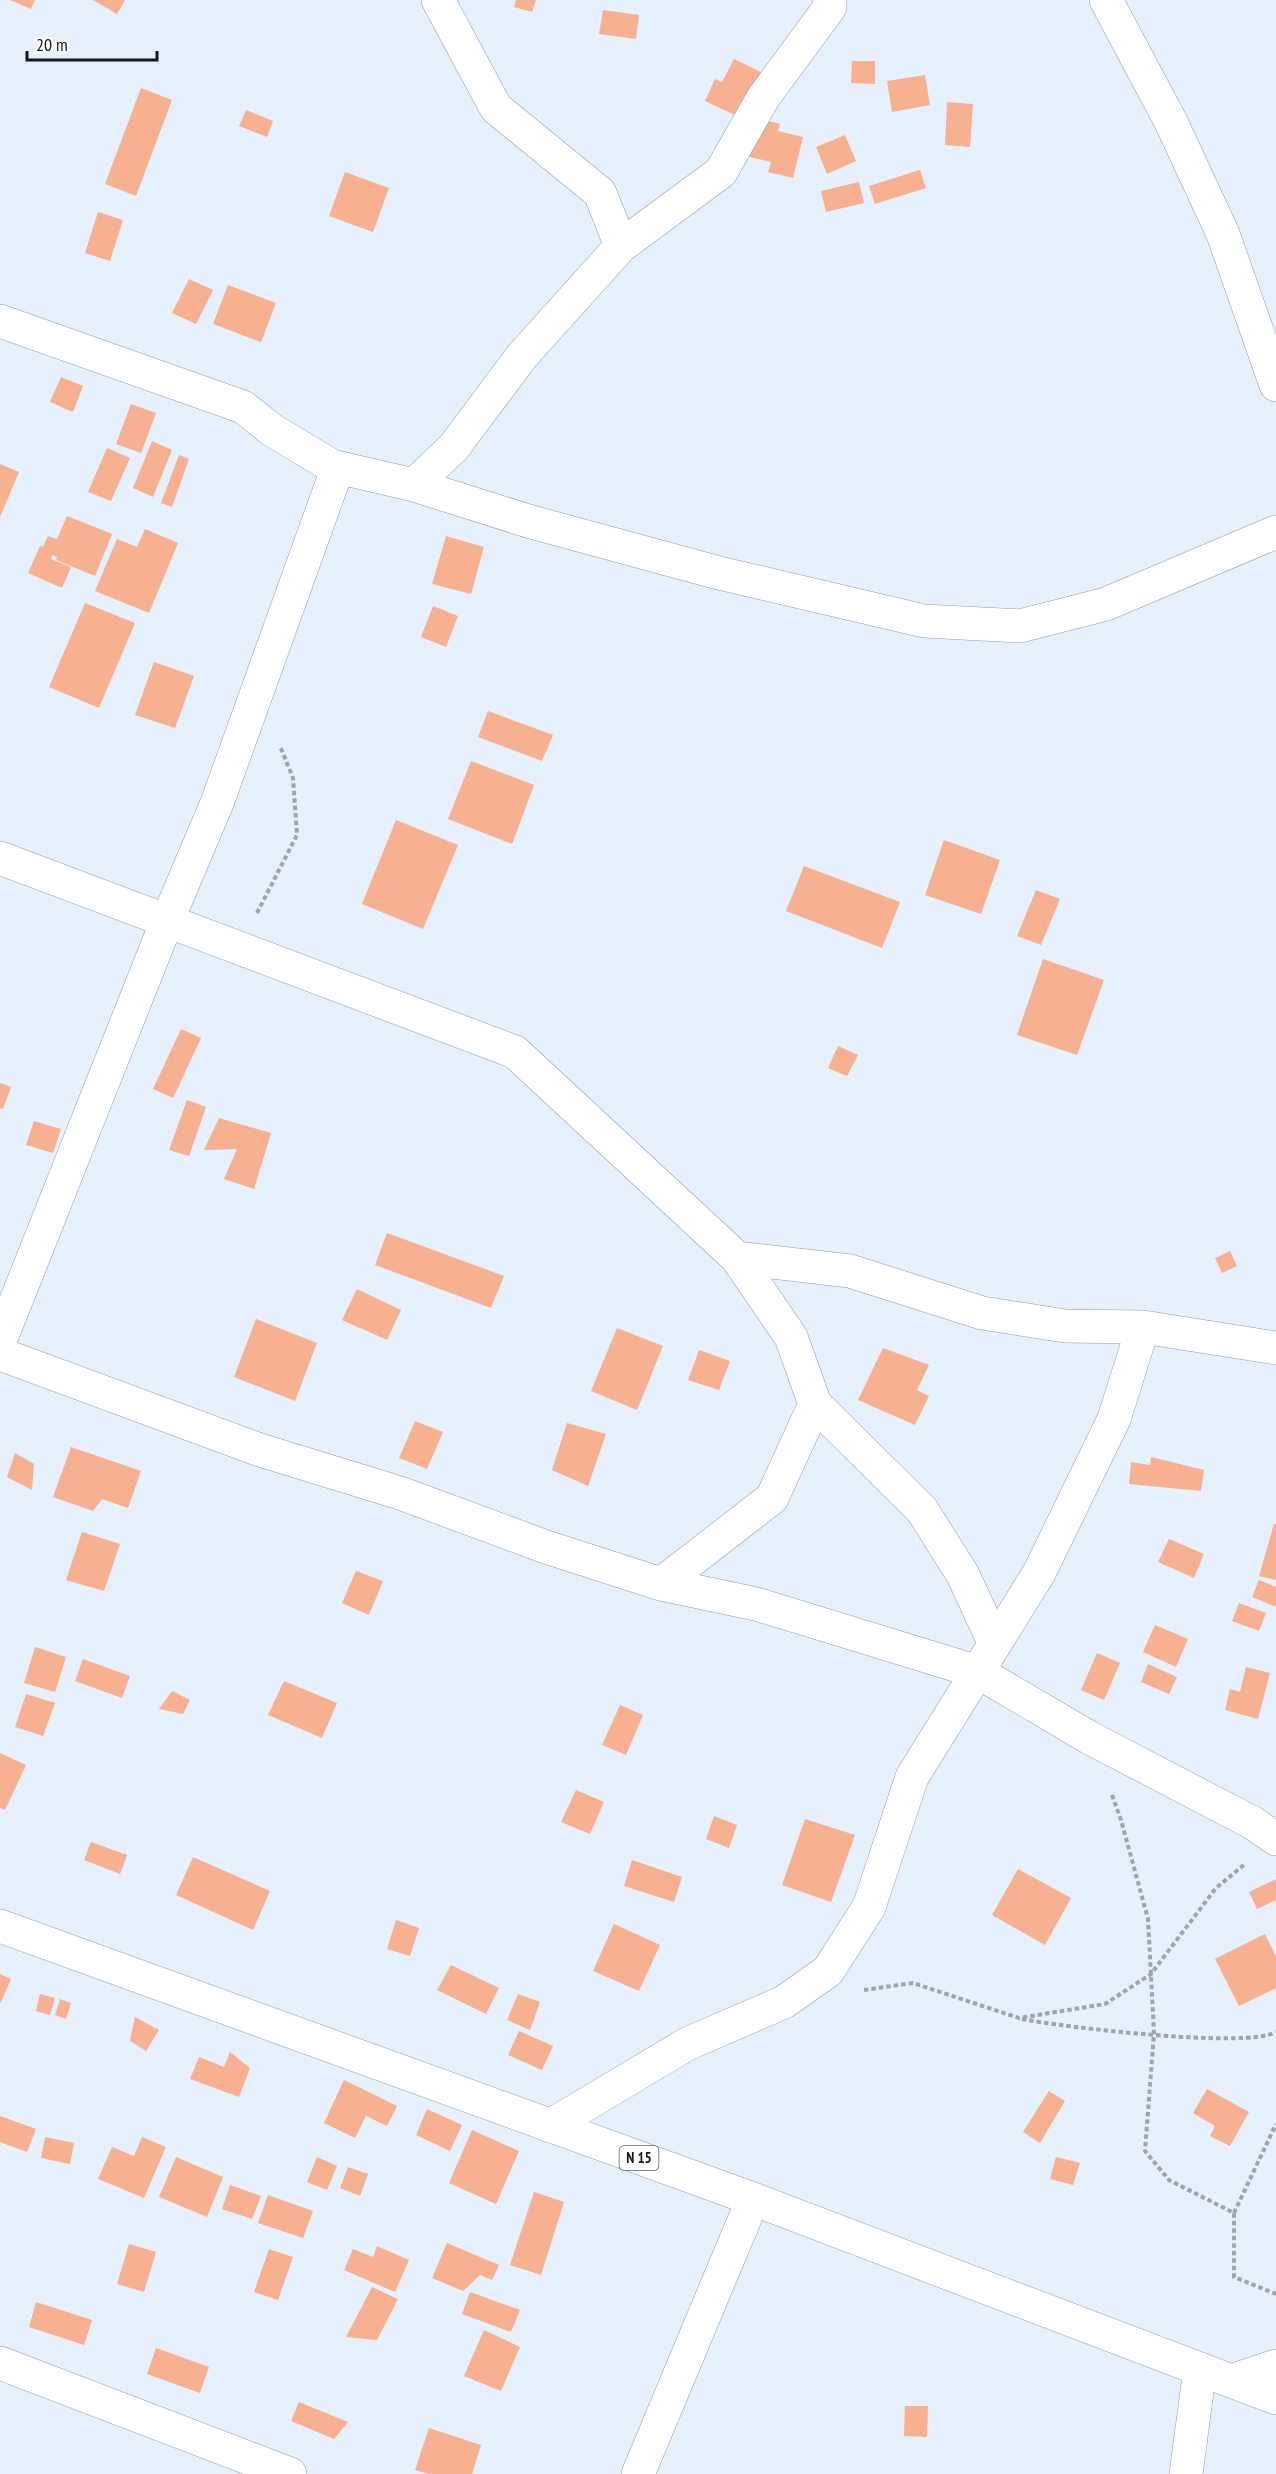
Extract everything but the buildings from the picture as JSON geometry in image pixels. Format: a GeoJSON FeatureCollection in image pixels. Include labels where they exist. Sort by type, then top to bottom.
{"type":"FeatureCollection","features":[{"type":"Feature","properties":{"kind":"street"},"geometry":{"type":"LineString","coordinates":[[438,0],[496,108],[600,192],[621,246]]}},
{"type":"Feature","properties":{"kind":"street"},"geometry":{"type":"LineString","coordinates":[[1106,0],[1171,122],[1223,234],[1276,385]]}},
{"type":"Feature","properties":{"kind":"street"},"geometry":{"type":"LineString","coordinates":[[414,485],[454,447],[522,356],[621,246],[721,172],[763,98],[830,2]]}},
{"type":"Feature","properties":{"kind":"street"},"geometry":{"type":"LineString","coordinates":[[0,321],[243,407],[272,430],[332,466],[414,485],[528,521],[719,573],[924,621],[1020,626],[1106,604],[1276,532]]}},
{"type":"Feature","properties":{"kind":"street"},"geometry":{"type":"LineString","coordinates":[[0,1341],[167,921],[217,803],[330,490],[334,478],[332,466]]}},
{"type":"Feature","properties":{"kind":"street"},"geometry":{"type":"LineString","coordinates":[[0,858],[515,1052],[737,1258],[791,1337],[815,1404],[922,1510],[963,1575],[994,1642]]}},
{"type":"Feature","properties":{"kind":"street"},"geometry":{"type":"LineString","coordinates":[[737,1258],[850,1271],[982,1313],[1065,1326],[1143,1327],[1276,1348]]}},
{"type":"Feature","properties":{"kind":"street"},"geometry":{"type":"LineString","coordinates":[[550,2126],[687,2044],[784,2002],[828,1971],[869,1907],[912,1777],[1038,1573],[1114,1419],[1143,1327]]}},
{"type":"Feature","properties":{"kind":"street"},"geometry":{"type":"LineString","coordinates":[[0,1354],[260,1450],[400,1493],[546,1547],[661,1584],[756,1604],[978,1672],[1090,1738],[1253,1823],[1276,1839]]}},
{"type":"Feature","properties":{"kind":"street"},"geometry":{"type":"LineString","coordinates":[[661,1584],[772,1498],[815,1404]]}},
{"type":"Feature","properties":{"kind":"street","name":"N 15"},"geometry":{"type":"LineString","coordinates":[[0,1926],[753,2199],[1276,2398]]}},
{"type":"Feature","properties":{"kind":"street"},"geometry":{"type":"LineString","coordinates":[[638,2474],[753,2199]]}},
{"type":"Feature","properties":{"kind":"street"},"geometry":{"type":"LineString","coordinates":[[0,2363],[291,2474]]}},
{"type":"Feature","properties":{"kind":"street"},"geometry":{"type":"LineString","coordinates":[[1231,2381],[1276,2366]]}},
{"type":"Feature","properties":{"kind":"street"},"geometry":{"type":"LineString","coordinates":[[1186,2474],[1200,2369]]}},
{"type":"Feature","properties":{"kind":"path"},"geometry":{"type":"LineString","coordinates":[[240,948],[297,835],[293,778],[258,693]]}},
{"type":"Feature","properties":{"kind":"path"},"geometry":{"type":"LineString","coordinates":[[1090,1738],[1122,1820],[1148,1919],[1154,2033],[1144,2151],[1169,2180],[1234,2213]]}},
{"type":"Feature","properties":{"kind":"path"},"geometry":{"type":"LineString","coordinates":[[1019,2018],[1105,2004],[1151,1974],[1216,1888],[1250,1860]]}},
{"type":"Feature","properties":{"kind":"path"},"geometry":{"type":"LineString","coordinates":[[854,1992],[913,1983],[1019,2018],[1061,2026],[1240,2039],[1276,2032]]}},
{"type":"Feature","properties":{"kind":"path"},"geometry":{"type":"LineString","coordinates":[[1276,2124],[1234,2213],[1234,2277],[1276,2294]]}}]}
